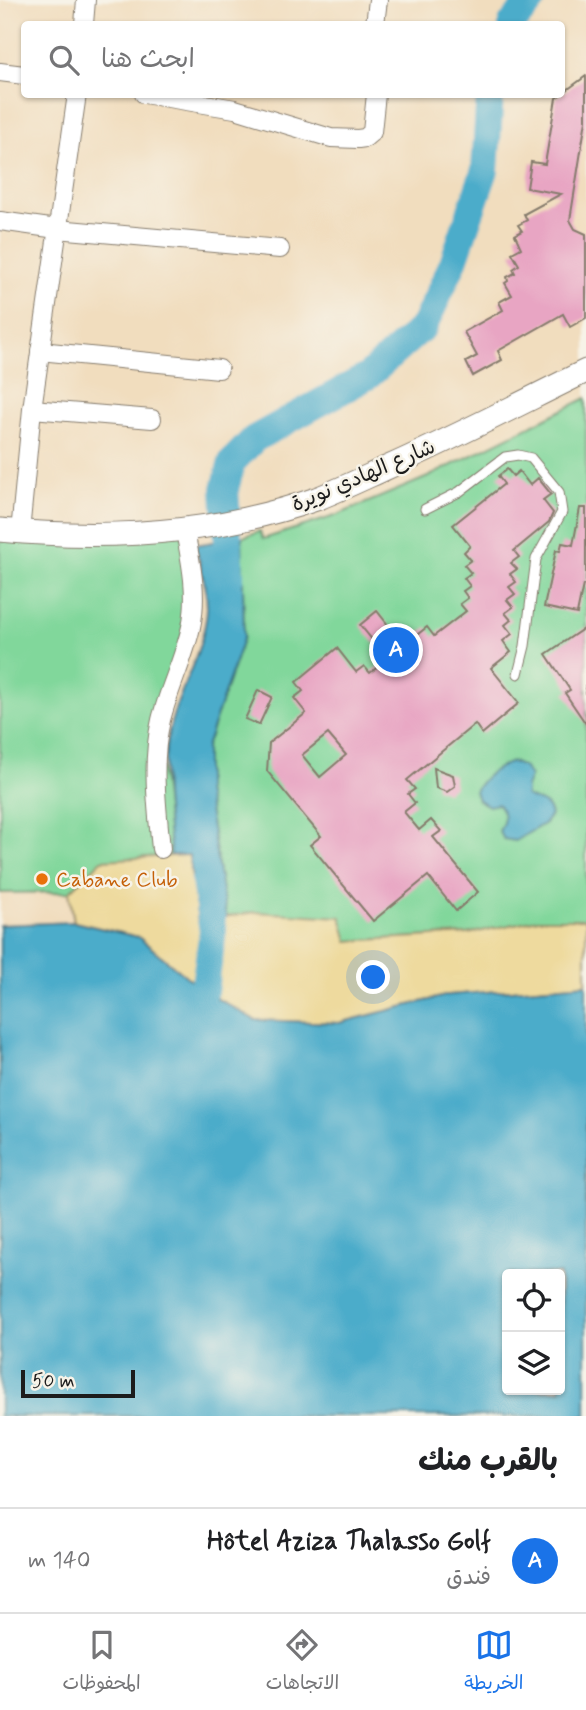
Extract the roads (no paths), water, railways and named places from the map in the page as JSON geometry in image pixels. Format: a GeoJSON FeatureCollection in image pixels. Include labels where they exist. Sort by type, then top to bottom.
{"type":"FeatureCollection","features":[{"type":"Feature","properties":{"kind":"street"},"geometry":{"type":"LineString","coordinates":[[84,21],[86,0]]}},
{"type":"Feature","properties":{"kind":"street"},"geometry":{"type":"LineString","coordinates":[[374,21],[378,0]]}},
{"type":"Feature","properties":{"kind":"street"},"geometry":{"type":"LineString","coordinates":[[0,72],[21,75]]}},
{"type":"Feature","properties":{"kind":"street"},"geometry":{"type":"LineString","coordinates":[[10,531],[32,409],[76,98]]}},
{"type":"Feature","properties":{"kind":"street"},"geometry":{"type":"LineString","coordinates":[[168,98],[235,109],[331,138],[348,140],[365,138],[372,132],[376,98]]}},
{"type":"Feature","properties":{"kind":"street"},"geometry":{"type":"LineString","coordinates":[[0,221],[58,229],[281,249]]}},
{"type":"Feature","properties":{"kind":"street"},"geometry":{"type":"LineString","coordinates":[[40,351],[219,369]]}},
{"type":"Feature","properties":{"kind":"street","name":"شارع الهادي نويرة"},"geometry":{"type":"LineString","coordinates":[[10,531],[113,536],[190,530],[316,499],[586,372]]}},
{"type":"Feature","properties":{"kind":"street"},"geometry":{"type":"LineString","coordinates":[[32,409],[152,419]]}},
{"type":"Feature","properties":{"kind":"street"},"geometry":{"type":"LineString","coordinates":[[161,849],[155,771],[158,736],[191,626],[194,604],[190,530]]}},
{"type":"Feature","properties":{"kind":"lane"},"geometry":{"type":"LineString","coordinates":[[425,509],[459,492],[505,457],[518,455],[531,458],[559,492],[562,512],[536,559],[525,646],[518,674]]}},
{"type":"Feature","properties":{"kind":"water"},"geometry":{"type":"Polygon","coordinates":[[[242,537],[244,636],[206,747],[206,790],[226,917],[198,921],[189,855],[171,855],[165,788],[166,748],[173,715],[198,652],[206,619],[206,592],[195,545],[242,537]]]}},
{"type":"Feature","properties":{"kind":"water"},"geometry":{"type":"Polygon","coordinates":[[[512,762],[525,768],[530,777],[526,796],[544,804],[551,815],[545,823],[515,841],[504,839],[499,831],[504,818],[498,804],[489,806],[478,800],[475,791],[490,773],[512,762]]]}},
{"type":"Feature","properties":{"kind":"water"},"geometry":{"type":"Polygon","coordinates":[[[74,922],[138,937],[204,991],[255,1020],[339,1023],[449,995],[586,984],[586,1416],[0,1416],[0,925],[74,922]]]}},
{"type":"Feature","properties":{"kind":"waterway"},"geometry":{"type":"LineString","coordinates":[[514,21],[532,0]]}},
{"type":"Feature","properties":{"kind":"waterway"},"geometry":{"type":"LineString","coordinates":[[230,576],[225,489],[232,462],[254,439],[368,376],[424,326],[453,263],[485,170],[490,98]]}},
{"type":"Feature","properties":{"kind":"waterway"},"geometry":{"type":"LineString","coordinates":[[204,991],[213,931],[205,881]]}},
{"type":"Feature","properties":{"kind":"place","name":"Hôtel Aziza Thalasso Golf"},"geometry":{"type":"Point","coordinates":[396,650]}},
{"type":"Feature","properties":{"kind":"place","name":"Cabane Club"},"geometry":{"type":"Point","coordinates":[42,879]}}]}
